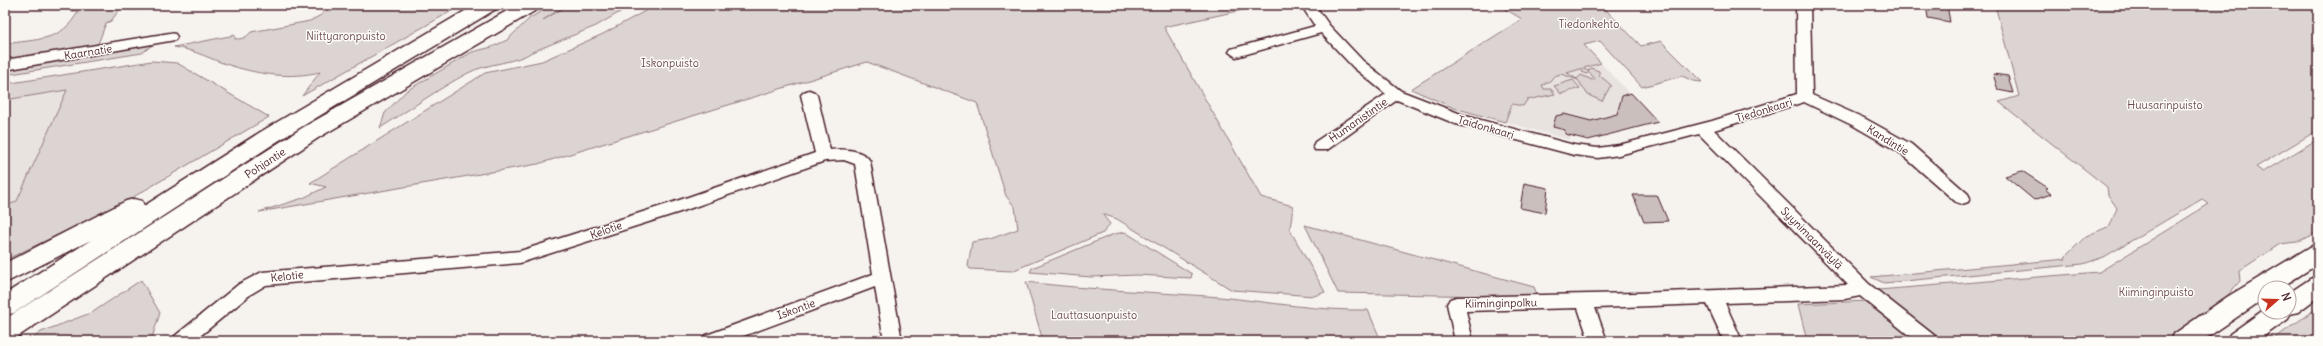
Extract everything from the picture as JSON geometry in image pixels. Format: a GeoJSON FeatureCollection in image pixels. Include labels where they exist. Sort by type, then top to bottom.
{"type":"FeatureCollection","features":[{"type":"Feature","properties":{"kind":"main road","name":"Pohjantie"},"geometry":{"type":"LineString","coordinates":[[5,306],[270,136],[489,5]]}},
{"type":"Feature","properties":{"kind":"main road","name":"Pohjantie"},"geometry":{"type":"LineString","coordinates":[[5,332],[310,133],[531,5]]}},
{"type":"Feature","properties":{"kind":"main road"},"geometry":{"type":"LineString","coordinates":[[5,274],[270,136]]}},
{"type":"Feature","properties":{"kind":"main road"},"geometry":{"type":"LineString","coordinates":[[2183,341],[2236,304],[2318,253]]}},
{"type":"Feature","properties":{"kind":"main road"},"geometry":{"type":"LineString","coordinates":[[2297,299],[2318,285]]}},
{"type":"Feature","properties":{"kind":"main road"},"geometry":{"type":"LineString","coordinates":[[2239,341],[2268,320]]}},
{"type":"Feature","properties":{"kind":"street","name":"Taidonkaari"},"geometry":{"type":"LineString","coordinates":[[1308,5],[1324,28],[1358,64],[1396,94],[1461,120],[1563,148],[1586,152],[1615,151],[1702,128]]}},
{"type":"Feature","properties":{"kind":"street","name":"Tiedonkaari"},"geometry":{"type":"LineString","coordinates":[[1702,128],[1805,97],[1803,5]]}},
{"type":"Feature","properties":{"kind":"street"},"geometry":{"type":"LineString","coordinates":[[1236,52],[1324,28]]}},
{"type":"Feature","properties":{"kind":"street","name":"Kaarnatie"},"geometry":{"type":"LineString","coordinates":[[5,65],[170,37]]}},
{"type":"Feature","properties":{"kind":"street","name":"Humanistintie"},"geometry":{"type":"LineString","coordinates":[[1321,146],[1396,94]]}},
{"type":"Feature","properties":{"kind":"street"},"geometry":{"type":"LineString","coordinates":[[809,95],[824,156]]}},
{"type":"Feature","properties":{"kind":"street","name":"Kandintie"},"geometry":{"type":"LineString","coordinates":[[1805,97],[1859,122],[1905,148],[1962,198]]}},
{"type":"Feature","properties":{"kind":"street","name":"Syynimaanväylä"},"geometry":{"type":"LineString","coordinates":[[1702,128],[1863,289],[1929,341]]}},
{"type":"Feature","properties":{"kind":"street","name":"Kelotie"},"geometry":{"type":"LineString","coordinates":[[181,341],[249,286],[262,279],[338,271],[475,262],[520,257],[674,208],[824,156],[845,154],[862,162],[893,341]]}},
{"type":"Feature","properties":{"kind":"street","name":"Iskontie"},"geometry":{"type":"LineString","coordinates":[[710,341],[883,277]]}},
{"type":"Feature","properties":{"kind":"street","name":"Kiiminginpolku"},"geometry":{"type":"LineString","coordinates":[[1464,341],[1456,304],[1584,302],[1846,292],[1863,289]]}},
{"type":"Feature","properties":{"kind":"street"},"geometry":{"type":"LineString","coordinates":[[1713,297],[1732,341]]}},
{"type":"Feature","properties":{"kind":"street"},"geometry":{"type":"LineString","coordinates":[[1584,302],[1598,341]]}},
{"type":"Feature","properties":{"kind":"shaded area"},"geometry":{"type":"Polygon","coordinates":[[[1564,25],[1658,122],[1588,140],[1571,135],[1569,140],[1505,122],[1512,104],[1535,99],[1564,25]]]}},
{"type":"Feature","properties":{"kind":"shaded area"},"geometry":{"type":"Polygon","coordinates":[[[67,90],[17,201],[5,207],[5,100],[67,90]]]}},
{"type":"Feature","properties":{"kind":"green space"},"geometry":{"type":"Polygon","coordinates":[[[74,5],[141,5],[141,7],[137,10],[120,9],[111,21],[106,23],[98,44],[75,50],[5,61],[5,44],[37,40],[56,34],[72,21],[78,11],[72,11],[74,5]]]}},
{"type":"Feature","properties":{"kind":"green space","name":"Niittyaronpuisto"},"geometry":{"type":"Polygon","coordinates":[[[324,5],[462,5],[302,96],[320,72],[287,76],[265,74],[224,64],[189,50],[174,47],[235,35],[235,39],[242,38],[246,37],[251,32],[310,21],[323,14],[324,5]]]}},
{"type":"Feature","properties":{"kind":"green space"},"geometry":{"type":"Polygon","coordinates":[[[552,5],[567,5],[543,20],[569,5],[632,5],[596,26],[532,52],[526,56],[484,67],[468,73],[380,128],[385,113],[406,91],[472,52],[492,47],[507,40],[530,18],[552,5]]]}},
{"type":"Feature","properties":{"kind":"green space","name":"Iskonpuisto"},"geometry":{"type":"Polygon","coordinates":[[[656,5],[1266,5],[1164,27],[1261,197],[1293,206],[1290,230],[1325,292],[1314,296],[1232,290],[1117,219],[1102,214],[1110,224],[1103,233],[1012,271],[970,269],[968,266],[972,242],[990,239],[1018,229],[1015,207],[1006,196],[977,103],[867,62],[538,164],[259,212],[303,198],[326,187],[310,183],[485,73],[542,61],[603,34],[656,5]]]}},
{"type":"Feature","properties":{"kind":"green space","name":"Tiedonkehto"},"geometry":{"type":"Polygon","coordinates":[[[1498,5],[1606,5],[1606,10],[1641,46],[1661,41],[1702,82],[1693,81],[1682,76],[1642,87],[1600,41],[1584,45],[1601,63],[1567,73],[1577,79],[1581,75],[1592,80],[1595,79],[1589,72],[1587,74],[1582,72],[1584,69],[1588,71],[1591,68],[1599,71],[1599,75],[1611,85],[1602,101],[1588,95],[1578,80],[1561,74],[1554,76],[1549,82],[1542,85],[1544,89],[1551,89],[1555,94],[1527,100],[1523,106],[1512,104],[1505,122],[1454,108],[1411,89],[1522,19],[1498,5]]]}},
{"type":"Feature","properties":{"kind":"green space","name":"Huusarinpuisto"},"geometry":{"type":"Polygon","coordinates":[[[1995,5],[2318,5],[2318,130],[2256,167],[2263,172],[2318,139],[2318,232],[2297,242],[2280,244],[2239,271],[2240,281],[2220,304],[2168,341],[1939,341],[1881,296],[1878,290],[2099,272],[2209,204],[2202,199],[2104,257],[2083,264],[1884,283],[1871,277],[2066,259],[2065,257],[2086,236],[2110,226],[2117,208],[2108,195],[2107,187],[1999,102],[2019,96],[1995,5]]]}},
{"type":"Feature","properties":{"kind":"green space"},"geometry":{"type":"Polygon","coordinates":[[[155,43],[142,53],[5,75],[5,67],[155,43]]]}},
{"type":"Feature","properties":{"kind":"green space"},"geometry":{"type":"Polygon","coordinates":[[[152,61],[177,63],[269,117],[118,206],[5,260],[5,207],[17,201],[67,90],[5,100],[5,84],[152,61]]]}},
{"type":"Feature","properties":{"kind":"green space"},"geometry":{"type":"Polygon","coordinates":[[[1573,80],[1580,88],[1561,94],[1554,86],[1573,80]]]}},
{"type":"Feature","properties":{"kind":"green space"},"geometry":{"type":"Polygon","coordinates":[[[1305,225],[1534,287],[1538,297],[1338,293],[1305,225]]]}},
{"type":"Feature","properties":{"kind":"green space"},"geometry":{"type":"Polygon","coordinates":[[[1125,232],[1192,274],[1191,278],[1137,275],[1091,277],[1030,272],[1032,268],[1114,234],[1125,232]]]}},
{"type":"Feature","properties":{"kind":"green space"},"geometry":{"type":"Polygon","coordinates":[[[141,280],[160,313],[151,341],[29,341],[41,332],[93,312],[141,280]]]}},
{"type":"Feature","properties":{"kind":"green space","name":"Lauttasuonpuisto"},"geometry":{"type":"Polygon","coordinates":[[[1026,282],[1099,289],[1220,297],[1313,308],[1368,310],[1381,341],[1043,341],[1026,282]]]}},
{"type":"Feature","properties":{"kind":"green space"},"geometry":{"type":"Polygon","coordinates":[[[1868,301],[1916,341],[1807,341],[1798,304],[1868,301]]]}},
{"type":"Feature","properties":{"kind":"green space"},"geometry":{"type":"Polygon","coordinates":[[[2318,307],[2318,341],[2271,341],[2318,307]]]}},
{"type":"Feature","properties":{"kind":"building"},"geometry":{"type":"Polygon","coordinates":[[[1926,5],[1947,5],[1950,22],[1928,18],[1926,5]]]}},
{"type":"Feature","properties":{"kind":"building"},"geometry":{"type":"Polygon","coordinates":[[[1993,74],[2008,76],[2013,93],[1998,90],[1993,74]]]}},
{"type":"Feature","properties":{"kind":"building"},"geometry":{"type":"Polygon","coordinates":[[[1631,93],[1658,122],[1588,140],[1565,134],[1565,130],[1553,127],[1556,116],[1564,114],[1591,121],[1617,114],[1622,96],[1631,93]]]}},
{"type":"Feature","properties":{"kind":"building"},"geometry":{"type":"Polygon","coordinates":[[[2022,171],[2048,188],[2045,189],[2051,194],[2034,200],[2005,176],[2022,171]]]}},
{"type":"Feature","properties":{"kind":"building"},"geometry":{"type":"Polygon","coordinates":[[[1524,183],[1548,188],[1545,213],[1520,208],[1524,183]]]}},
{"type":"Feature","properties":{"kind":"building"},"geometry":{"type":"Polygon","coordinates":[[[1633,195],[1657,195],[1668,221],[1644,222],[1633,195]]]}},
{"type":"Feature","properties":{"kind":"park label","name":"Kiiminginpuisto"},"geometry":{"type":"Point","coordinates":[2156,292]}}]}
